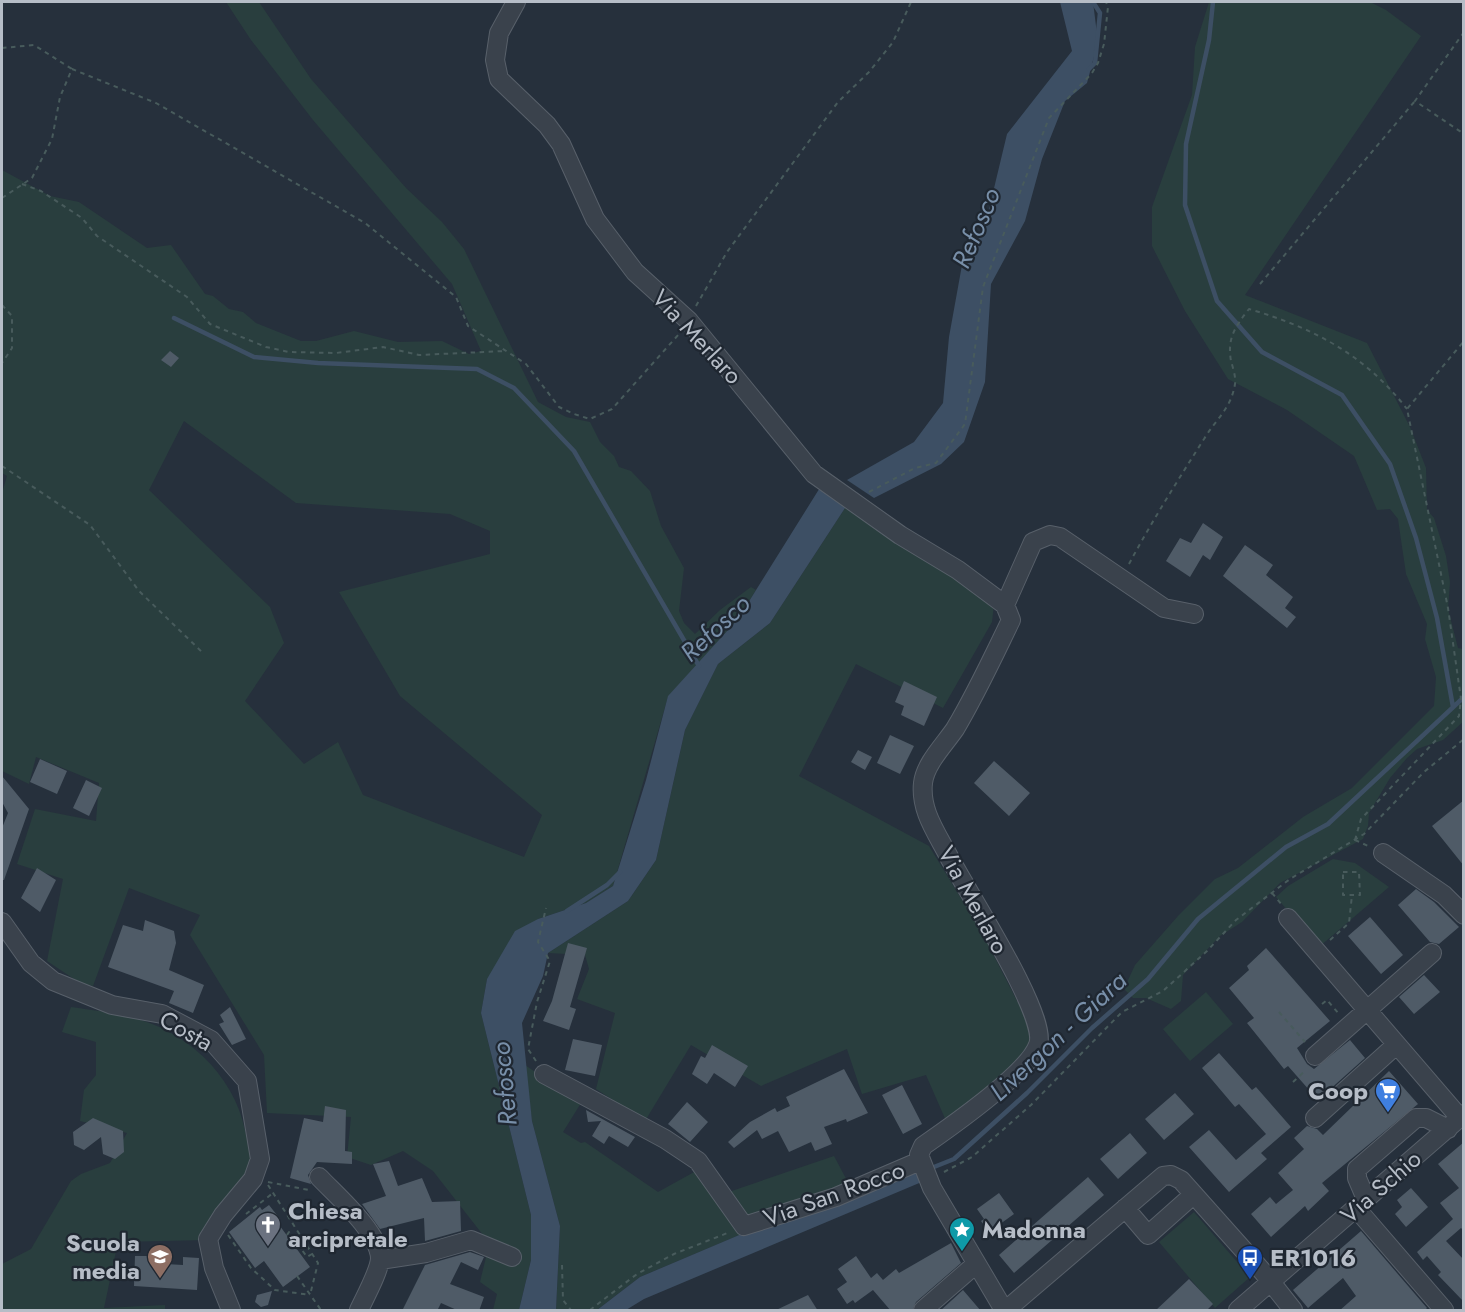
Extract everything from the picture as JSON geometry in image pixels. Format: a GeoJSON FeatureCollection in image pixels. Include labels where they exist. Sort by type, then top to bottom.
{"type":"FeatureCollection","features":[{"type":"Feature","properties":{"kind":"street","name":"Via Merlaro"},"geometry":{"type":"LineString","coordinates":[[516,2],[499,33],[495,60],[499,79],[547,125],[561,144],[595,219],[635,272],[689,321],[814,474],[853,503],[958,570],[1005,605],[1011,621],[975,691],[923,781],[923,806],[954,868],[994,934],[1032,1011],[1040,1036],[1030,1059],[979,1106],[923,1146],[919,1150],[920,1161]]}},
{"type":"Feature","properties":{"kind":"street","name":"Via Merlaro"},"geometry":{"type":"LineString","coordinates":[[1005,605],[1034,542],[1050,535],[1060,537],[1164,608],[1194,614]]}},
{"type":"Feature","properties":{"kind":"street"},"geometry":{"type":"LineString","coordinates":[[1383,853],[1444,895],[1464,915]]}},
{"type":"Feature","properties":{"kind":"street"},"geometry":{"type":"LineString","coordinates":[[1288,918],[1457,1120]]}},
{"type":"Feature","properties":{"kind":"street","name":"Costa"},"geometry":{"type":"LineString","coordinates":[[2,922],[31,963],[53,981],[112,1005],[162,1014],[211,1040],[246,1081],[260,1159],[253,1179],[222,1215],[208,1239],[214,1268],[231,1311]]}},
{"type":"Feature","properties":{"kind":"street"},"geometry":{"type":"LineString","coordinates":[[1316,1055],[1432,953]]}},
{"type":"Feature","properties":{"kind":"street"},"geometry":{"type":"LineString","coordinates":[[1315,1118],[1396,1045]]}},
{"type":"Feature","properties":{"kind":"street","name":"Via San Rocco"},"geometry":{"type":"LineString","coordinates":[[544,1074],[665,1139],[698,1161],[744,1226],[836,1197],[920,1161],[975,1264],[1003,1310]]}},
{"type":"Feature","properties":{"kind":"street"},"geometry":{"type":"LineString","coordinates":[[1444,1311],[1361,1204],[1357,1169],[1416,1118],[1457,1120]]}},
{"type":"Feature","properties":{"kind":"street","name":"Via Schio"},"geometry":{"type":"LineString","coordinates":[[1238,1311],[1457,1120]]}},
{"type":"Feature","properties":{"kind":"street"},"geometry":{"type":"LineString","coordinates":[[1003,1310],[1163,1176],[1171,1175],[1181,1180],[1271,1282],[1293,1311]]}},
{"type":"Feature","properties":{"kind":"street"},"geometry":{"type":"LineString","coordinates":[[322,1181],[359,1218],[377,1246],[380,1260],[359,1311]]}},
{"type":"Feature","properties":{"kind":"street"},"geometry":{"type":"LineString","coordinates":[[1125,1208],[1148,1235],[1193,1195]]}},
{"type":"Feature","properties":{"kind":"street"},"geometry":{"type":"LineString","coordinates":[[380,1260],[426,1253],[471,1240],[513,1257]]}},
{"type":"Feature","properties":{"kind":"street"},"geometry":{"type":"LineString","coordinates":[[923,1311],[975,1264]]}},
{"type":"Feature","properties":{"kind":"path"},"geometry":{"type":"LineString","coordinates":[[2,48],[34,45],[72,69],[156,103],[365,223],[456,297],[468,326],[526,364],[559,407],[590,419],[612,409],[689,321],[707,284],[727,252],[838,102],[869,72],[893,42],[911,2]]}},
{"type":"Feature","properties":{"kind":"path"},"geometry":{"type":"LineString","coordinates":[[853,503],[881,483],[915,468],[936,463],[965,424],[983,287],[1049,118],[1092,73],[1098,63],[1104,44],[1108,7],[1106,2]]}},
{"type":"Feature","properties":{"kind":"path"},"geometry":{"type":"LineString","coordinates":[[1260,284],[1415,100],[1464,32]]}},
{"type":"Feature","properties":{"kind":"path"},"geometry":{"type":"LineString","coordinates":[[2,198],[32,178],[52,139],[60,98],[72,69]]}},
{"type":"Feature","properties":{"kind":"path"},"geometry":{"type":"LineString","coordinates":[[1415,100],[1464,134]]}},
{"type":"Feature","properties":{"kind":"path"},"geometry":{"type":"LineString","coordinates":[[22,184],[41,191],[82,218],[98,236],[187,297],[210,324],[266,347],[289,352],[336,353],[383,347],[419,355],[505,351]]}},
{"type":"Feature","properties":{"kind":"path"},"geometry":{"type":"LineString","coordinates":[[2,305],[12,316],[12,348],[2,363]]}},
{"type":"Feature","properties":{"kind":"path"},"geometry":{"type":"LineString","coordinates":[[1120,580],[1154,516],[1176,487],[1206,436],[1224,415],[1235,383],[1229,352],[1231,332],[1250,309],[1296,325],[1342,347],[1392,390],[1407,409],[1448,608],[1461,699],[1458,716],[1361,819],[1355,840]]}},
{"type":"Feature","properties":{"kind":"path"},"geometry":{"type":"LineString","coordinates":[[1407,409],[1464,342]]}},
{"type":"Feature","properties":{"kind":"path"},"geometry":{"type":"LineString","coordinates":[[2,466],[90,525],[139,591],[204,654]]}},
{"type":"Feature","properties":{"kind":"path"},"geometry":{"type":"LineString","coordinates":[[931,1184],[972,1157],[1031,1106],[1122,1012],[1163,991],[1207,951],[1236,920],[1290,879],[1355,840],[1444,753],[1464,740]]}},
{"type":"Feature","properties":{"kind":"path"},"geometry":{"type":"LineString","coordinates":[[1343,872],[1359,872],[1360,895],[1352,895],[1343,895],[1343,872]]}},
{"type":"Feature","properties":{"kind":"path"},"geometry":{"type":"LineString","coordinates":[[1317,952],[1349,923],[1352,895]]}},
{"type":"Feature","properties":{"kind":"path"},"geometry":{"type":"LineString","coordinates":[[544,1074],[528,1050],[537,1002],[550,961],[538,942],[546,908]]}},
{"type":"Feature","properties":{"kind":"path"},"geometry":{"type":"LineString","coordinates":[[1322,1004],[1327,1000],[1349,1026]]}},
{"type":"Feature","properties":{"kind":"path"},"geometry":{"type":"LineString","coordinates":[[1279,1012],[1316,1055]]}},
{"type":"Feature","properties":{"kind":"path"},"geometry":{"type":"LineString","coordinates":[[310,1295],[318,1263],[266,1182],[314,1191],[322,1181]]}},
{"type":"Feature","properties":{"kind":"path"},"geometry":{"type":"LineString","coordinates":[[241,1218],[273,1193]]}},
{"type":"Feature","properties":{"kind":"path"},"geometry":{"type":"LineString","coordinates":[[590,1311],[637,1274],[674,1254],[744,1226]]}},
{"type":"Feature","properties":{"kind":"path"},"geometry":{"type":"LineString","coordinates":[[225,1230],[251,1268],[275,1290],[310,1295]]}},
{"type":"Feature","properties":{"kind":"path"},"geometry":{"type":"LineString","coordinates":[[286,1235],[289,1232],[307,1257],[312,1254]]}},
{"type":"Feature","properties":{"kind":"path"},"geometry":{"type":"LineString","coordinates":[[562,1265],[563,1300],[571,1311]]}},
{"type":"Feature","properties":{"kind":"path"},"geometry":{"type":"LineString","coordinates":[[297,1276],[321,1311]]}},
{"type":"Feature","properties":{"kind":"green space"},"geometry":{"type":"Polygon","coordinates":[[[226,2],[259,2],[311,79],[406,188],[442,222],[464,249],[538,402],[566,417],[590,422],[600,442],[614,456],[619,467],[631,471],[650,491],[661,526],[684,568],[679,611],[684,623],[695,634],[720,610],[751,587],[756,590],[738,619],[668,697],[613,886],[586,903],[538,919],[487,979],[481,1013],[531,1215],[531,1260],[519,1310],[493,1310],[497,1294],[480,1282],[487,1253],[483,1235],[433,1171],[403,1151],[371,1165],[347,1157],[351,1117],[267,1113],[264,1055],[190,935],[200,915],[129,888],[93,986],[80,983],[47,961],[63,879],[17,864],[35,809],[96,821],[99,783],[36,757],[29,784],[2,771],[2,493],[7,476],[2,473],[2,170],[50,196],[79,202],[147,248],[171,245],[205,294],[213,296],[229,309],[243,312],[256,323],[301,341],[316,341],[354,331],[398,342],[442,341],[469,354],[481,351],[452,284],[313,120],[251,40],[226,2]],[[184,421],[149,490],[270,607],[284,643],[245,701],[304,764],[338,742],[363,795],[524,857],[542,815],[400,696],[339,592],[490,554],[490,531],[450,514],[296,503],[184,421]]]}},
{"type":"Feature","properties":{"kind":"green space"},"geometry":{"type":"Polygon","coordinates":[[[1209,2],[1370,2],[1386,10],[1421,36],[1245,295],[1367,343],[1410,427],[1426,468],[1427,510],[1434,518],[1446,556],[1450,582],[1448,609],[1458,648],[1463,649],[1464,721],[1443,740],[1417,749],[1407,758],[1390,778],[1369,813],[1368,826],[1363,839],[1280,883],[1242,922],[1220,936],[1183,975],[1181,1001],[1171,1009],[1146,998],[1133,998],[1124,989],[1135,965],[1178,916],[1215,879],[1238,868],[1303,817],[1352,788],[1434,706],[1436,677],[1425,639],[1427,624],[1406,574],[1398,519],[1390,509],[1377,510],[1354,456],[1287,410],[1228,379],[1185,311],[1152,246],[1152,207],[1192,95],[1195,47],[1209,2]]]}},
{"type":"Feature","properties":{"kind":"green space"},"geometry":{"type":"Polygon","coordinates":[[[847,505],[994,604],[992,622],[943,708],[856,664],[799,776],[929,846],[981,931],[1030,1026],[1033,1038],[1023,1058],[947,1123],[926,1075],[862,1094],[847,1049],[761,1086],[691,1045],[645,1121],[596,1089],[615,1013],[577,999],[589,969],[585,955],[548,953],[628,901],[656,860],[685,730],[718,664],[770,623],[847,505]]]}},
{"type":"Feature","properties":{"kind":"green space"},"geometry":{"type":"Polygon","coordinates":[[[1333,859],[1355,863],[1389,887],[1319,947],[1276,897],[1288,886],[1333,859]]]}},
{"type":"Feature","properties":{"kind":"green space"},"geometry":{"type":"Polygon","coordinates":[[[1206,992],[1233,1024],[1190,1061],[1163,1029],[1206,992]]]}},
{"type":"Feature","properties":{"kind":"green space"},"geometry":{"type":"Polygon","coordinates":[[[71,1007],[130,1017],[169,1032],[204,1057],[230,1090],[239,1109],[250,1152],[249,1175],[236,1199],[206,1240],[118,1242],[104,1308],[165,1305],[165,1310],[2,1310],[2,1264],[31,1249],[71,1181],[81,1174],[110,1163],[127,1133],[80,1121],[84,1090],[96,1075],[96,1042],[62,1032],[71,1007]]]}},
{"type":"Feature","properties":{"kind":"green space"},"geometry":{"type":"Polygon","coordinates":[[[525,1065],[581,1103],[563,1132],[581,1143],[585,1142],[658,1192],[696,1171],[717,1196],[834,1156],[851,1188],[640,1277],[597,1310],[556,1310],[560,1226],[532,1121],[525,1065]]]}},
{"type":"Feature","properties":{"kind":"green space"},"geometry":{"type":"Polygon","coordinates":[[[1194,1212],[1250,1277],[1215,1308],[1159,1242],[1194,1212]]]}},
{"type":"Feature","properties":{"kind":"water"},"geometry":{"type":"Polygon","coordinates":[[[1060,2],[1093,2],[1098,42],[1087,83],[1065,101],[1042,159],[1025,221],[991,284],[985,382],[964,442],[941,464],[874,498],[847,480],[914,442],[943,403],[949,337],[962,265],[984,230],[1007,134],[1072,51],[1060,2]]]}},
{"type":"Feature","properties":{"kind":"water"},"geometry":{"type":"Polygon","coordinates":[[[821,486],[847,505],[770,623],[718,664],[685,730],[656,860],[628,901],[548,953],[543,976],[522,1023],[532,1121],[560,1226],[556,1310],[519,1310],[531,1260],[531,1215],[481,1013],[487,979],[515,931],[538,919],[586,903],[613,886],[646,780],[668,696],[738,619],[821,486]]]}},
{"type":"Feature","properties":{"kind":"water"},"geometry":{"type":"Polygon","coordinates":[[[912,1162],[924,1181],[644,1299],[626,1310],[597,1310],[640,1277],[912,1162]]]}},
{"type":"Feature","properties":{"kind":"building"},"geometry":{"type":"Polygon","coordinates":[[[170,351],[179,358],[171,367],[161,360],[170,351]]]}},
{"type":"Feature","properties":{"kind":"building"},"geometry":{"type":"Polygon","coordinates":[[[1203,523],[1223,537],[1210,560],[1203,555],[1190,577],[1166,561],[1180,538],[1191,543],[1203,523]]]}},
{"type":"Feature","properties":{"kind":"building"},"geometry":{"type":"Polygon","coordinates":[[[1245,545],[1273,565],[1266,575],[1293,597],[1285,608],[1296,617],[1287,628],[1223,576],[1245,545]]]}},
{"type":"Feature","properties":{"kind":"building"},"geometry":{"type":"Polygon","coordinates":[[[904,681],[937,697],[924,726],[901,715],[904,706],[895,702],[904,681]]]}},
{"type":"Feature","properties":{"kind":"building"},"geometry":{"type":"Polygon","coordinates":[[[890,735],[914,746],[900,774],[877,763],[890,735]]]}},
{"type":"Feature","properties":{"kind":"building"},"geometry":{"type":"Polygon","coordinates":[[[858,750],[872,757],[865,770],[851,762],[858,750]]]}},
{"type":"Feature","properties":{"kind":"building"},"geometry":{"type":"Polygon","coordinates":[[[40,759],[67,771],[57,794],[30,782],[40,759]]]}},
{"type":"Feature","properties":{"kind":"building"},"geometry":{"type":"Polygon","coordinates":[[[994,761],[1030,793],[1009,816],[974,783],[994,761]]]}},
{"type":"Feature","properties":{"kind":"building"},"geometry":{"type":"Polygon","coordinates":[[[2,776],[29,809],[4,880],[2,880],[2,828],[8,813],[2,802],[2,776]]]}},
{"type":"Feature","properties":{"kind":"building"},"geometry":{"type":"Polygon","coordinates":[[[86,780],[102,788],[89,816],[73,808],[86,780]]]}},
{"type":"Feature","properties":{"kind":"building"},"geometry":{"type":"Polygon","coordinates":[[[1464,800],[1464,866],[1432,826],[1464,800]]]}},
{"type":"Feature","properties":{"kind":"building"},"geometry":{"type":"Polygon","coordinates":[[[37,868],[56,880],[40,912],[21,898],[37,868]]]}},
{"type":"Feature","properties":{"kind":"building"},"geometry":{"type":"Polygon","coordinates":[[[1416,889],[1434,902],[1459,927],[1439,944],[1430,942],[1398,905],[1416,889]]]}},
{"type":"Feature","properties":{"kind":"building"},"geometry":{"type":"Polygon","coordinates":[[[1370,917],[1403,955],[1381,974],[1348,936],[1370,917]]]}},
{"type":"Feature","properties":{"kind":"building"},"geometry":{"type":"Polygon","coordinates":[[[145,920],[174,931],[176,943],[169,970],[204,985],[193,1013],[169,1003],[174,991],[108,967],[123,925],[143,931],[145,920]]]}},
{"type":"Feature","properties":{"kind":"building"},"geometry":{"type":"Polygon","coordinates":[[[568,943],[587,948],[570,1007],[576,1009],[569,1030],[543,1021],[552,1001],[568,943]]]}},
{"type":"Feature","properties":{"kind":"building"},"geometry":{"type":"Polygon","coordinates":[[[1266,948],[1330,1021],[1297,1048],[1307,1064],[1314,1069],[1350,1040],[1365,1058],[1318,1100],[1288,1066],[1284,1069],[1247,1023],[1254,1018],[1229,988],[1249,970],[1247,966],[1266,948]]]}},
{"type":"Feature","properties":{"kind":"building"},"geometry":{"type":"Polygon","coordinates":[[[1424,975],[1440,992],[1414,1014],[1399,997],[1424,975]]]}},
{"type":"Feature","properties":{"kind":"building"},"geometry":{"type":"Polygon","coordinates":[[[230,1007],[246,1039],[232,1045],[219,1024],[224,1022],[220,1015],[230,1007]]]}},
{"type":"Feature","properties":{"kind":"building"},"geometry":{"type":"Polygon","coordinates":[[[573,1039],[602,1045],[595,1076],[565,1070],[573,1039]]]}},
{"type":"Feature","properties":{"kind":"building"},"geometry":{"type":"Polygon","coordinates":[[[712,1045],[748,1066],[735,1087],[714,1073],[707,1084],[692,1074],[701,1056],[705,1058],[712,1045]]]}},
{"type":"Feature","properties":{"kind":"building"},"geometry":{"type":"Polygon","coordinates":[[[1219,1053],[1252,1090],[1256,1087],[1291,1127],[1261,1153],[1267,1159],[1229,1192],[1189,1147],[1209,1130],[1236,1160],[1266,1134],[1239,1104],[1235,1107],[1202,1068],[1219,1053]]]}},
{"type":"Feature","properties":{"kind":"building"},"geometry":{"type":"Polygon","coordinates":[[[844,1069],[868,1113],[847,1122],[846,1119],[824,1127],[832,1144],[815,1151],[811,1142],[789,1152],[778,1131],[762,1139],[757,1130],[734,1148],[728,1142],[750,1122],[775,1108],[777,1112],[790,1106],[786,1097],[844,1069]]]}},
{"type":"Feature","properties":{"kind":"building"},"geometry":{"type":"Polygon","coordinates":[[[1389,1071],[1418,1104],[1322,1183],[1329,1191],[1308,1211],[1305,1206],[1271,1237],[1251,1214],[1270,1197],[1276,1204],[1293,1190],[1278,1173],[1304,1149],[1294,1138],[1307,1126],[1317,1129],[1323,1135],[1389,1071]]]}},
{"type":"Feature","properties":{"kind":"building"},"geometry":{"type":"Polygon","coordinates":[[[902,1085],[922,1124],[903,1134],[882,1095],[902,1085]]]}},
{"type":"Feature","properties":{"kind":"building"},"geometry":{"type":"Polygon","coordinates":[[[1175,1093],[1194,1114],[1164,1140],[1145,1119],[1175,1093]]]}},
{"type":"Feature","properties":{"kind":"building"},"geometry":{"type":"Polygon","coordinates":[[[687,1102],[708,1122],[690,1142],[668,1124],[687,1102]]]}},
{"type":"Feature","properties":{"kind":"building"},"geometry":{"type":"Polygon","coordinates":[[[325,1106],[346,1110],[345,1151],[352,1152],[352,1164],[317,1162],[308,1175],[311,1184],[290,1178],[304,1118],[323,1122],[325,1106]]]}},
{"type":"Feature","properties":{"kind":"building"},"geometry":{"type":"Polygon","coordinates":[[[586,1110],[635,1137],[628,1147],[609,1136],[604,1144],[592,1136],[601,1121],[588,1122],[586,1110]]]}},
{"type":"Feature","properties":{"kind":"building"},"geometry":{"type":"Polygon","coordinates":[[[93,1118],[123,1131],[124,1152],[115,1159],[103,1154],[101,1137],[84,1150],[74,1145],[73,1132],[93,1118]]]}},
{"type":"Feature","properties":{"kind":"building"},"geometry":{"type":"Polygon","coordinates":[[[1130,1133],[1147,1153],[1118,1179],[1100,1159],[1130,1133]]]}},
{"type":"Feature","properties":{"kind":"building"},"geometry":{"type":"Polygon","coordinates":[[[1464,1142],[1464,1231],[1461,1228],[1446,1241],[1464,1260],[1464,1302],[1438,1275],[1441,1272],[1427,1256],[1423,1260],[1417,1252],[1453,1219],[1440,1203],[1459,1188],[1438,1164],[1464,1142]]]}},
{"type":"Feature","properties":{"kind":"building"},"geometry":{"type":"Polygon","coordinates":[[[389,1161],[398,1186],[422,1178],[432,1202],[460,1201],[461,1231],[425,1241],[424,1218],[380,1229],[362,1204],[386,1196],[373,1164],[389,1161]]]}},
{"type":"Feature","properties":{"kind":"building"},"geometry":{"type":"Polygon","coordinates":[[[1088,1177],[1104,1195],[1014,1273],[999,1255],[1088,1177]]]}},
{"type":"Feature","properties":{"kind":"building"},"geometry":{"type":"Polygon","coordinates":[[[1411,1188],[1428,1207],[1406,1227],[1395,1214],[1402,1207],[1397,1200],[1411,1188]]]}},
{"type":"Feature","properties":{"kind":"building"},"geometry":{"type":"Polygon","coordinates":[[[999,1193],[1014,1214],[989,1232],[981,1221],[984,1219],[977,1209],[999,1193]]]}},
{"type":"Feature","properties":{"kind":"building","name":"Chiesa arcipretale"},"geometry":{"type":"Polygon","coordinates":[[[269,1205],[280,1219],[277,1222],[310,1267],[283,1287],[264,1261],[255,1268],[229,1232],[260,1207],[262,1210],[269,1205]]]}},
{"type":"Feature","properties":{"kind":"building"},"geometry":{"type":"Polygon","coordinates":[[[1361,1231],[1427,1308],[1424,1311],[1339,1311],[1356,1296],[1343,1278],[1308,1308],[1293,1290],[1361,1231]]]}},
{"type":"Feature","properties":{"kind":"building"},"geometry":{"type":"Polygon","coordinates":[[[951,1243],[961,1263],[916,1302],[912,1311],[891,1311],[873,1290],[855,1303],[853,1300],[847,1304],[837,1289],[847,1282],[838,1269],[856,1256],[871,1278],[877,1273],[883,1280],[896,1269],[899,1273],[951,1243]]]}},
{"type":"Feature","properties":{"kind":"building"},"geometry":{"type":"Polygon","coordinates":[[[470,1252],[484,1257],[478,1270],[461,1262],[450,1284],[484,1297],[479,1311],[459,1311],[441,1303],[437,1311],[402,1311],[425,1265],[470,1252]]]}},
{"type":"Feature","properties":{"kind":"building"},"geometry":{"type":"Polygon","coordinates":[[[135,1256],[149,1256],[148,1263],[183,1265],[183,1257],[199,1258],[197,1290],[134,1286],[135,1256]]]}},
{"type":"Feature","properties":{"kind":"building"},"geometry":{"type":"Polygon","coordinates":[[[1189,1279],[1213,1304],[1206,1311],[1155,1311],[1189,1279]]]}},
{"type":"Feature","properties":{"kind":"building"},"geometry":{"type":"Polygon","coordinates":[[[963,1290],[981,1311],[940,1311],[963,1290]]]}},
{"type":"Feature","properties":{"kind":"building"},"geometry":{"type":"Polygon","coordinates":[[[272,1291],[268,1305],[261,1307],[255,1302],[257,1295],[272,1291]]]}},
{"type":"Feature","properties":{"kind":"building"},"geometry":{"type":"Polygon","coordinates":[[[808,1295],[818,1311],[774,1311],[808,1295]]]}},
{"type":"Feature","properties":{"kind":"waterway","name":"Refosco"},"geometry":{"type":"LineString","coordinates":[[1089,69],[1095,63],[1100,13],[1093,2]]}},
{"type":"Feature","properties":{"kind":"waterway"},"geometry":{"type":"LineString","coordinates":[[1213,2],[1209,40],[1186,144],[1185,205],[1217,301],[1262,352],[1342,395],[1390,464],[1416,538],[1437,618],[1453,707]]}},
{"type":"Feature","properties":{"kind":"waterway"},"geometry":{"type":"LineString","coordinates":[[174,318],[254,357],[318,363],[477,369],[514,388],[574,451],[699,666]]}},
{"type":"Feature","properties":{"kind":"waterway","name":"Livergon - Giara"},"geometry":{"type":"LineString","coordinates":[[929,1169],[954,1159],[1027,1093],[1092,1028],[1148,979],[1198,919],[1286,847],[1328,824],[1464,697]]}},
{"type":"Feature","properties":{"kind":"waterway","name":"Refosco"},"geometry":{"type":"LineString","coordinates":[[567,911],[607,885],[620,872]]}},
{"type":"Feature","properties":{"kind":"place","name":"Coop"},"geometry":{"type":"Point","coordinates":[1388,1114]}},
{"type":"Feature","properties":{"kind":"place","name":"Chiesa arcipretale"},"geometry":{"type":"Point","coordinates":[268,1248]}},
{"type":"Feature","properties":{"kind":"place","name":"Madonna"},"geometry":{"type":"Point","coordinates":[962,1253]}},
{"type":"Feature","properties":{"kind":"place","name":"Scuola media"},"geometry":{"type":"Point","coordinates":[160,1280]}},
{"type":"Feature","properties":{"kind":"place","name":"ER1016"},"geometry":{"type":"Point","coordinates":[1250,1281]}}]}
